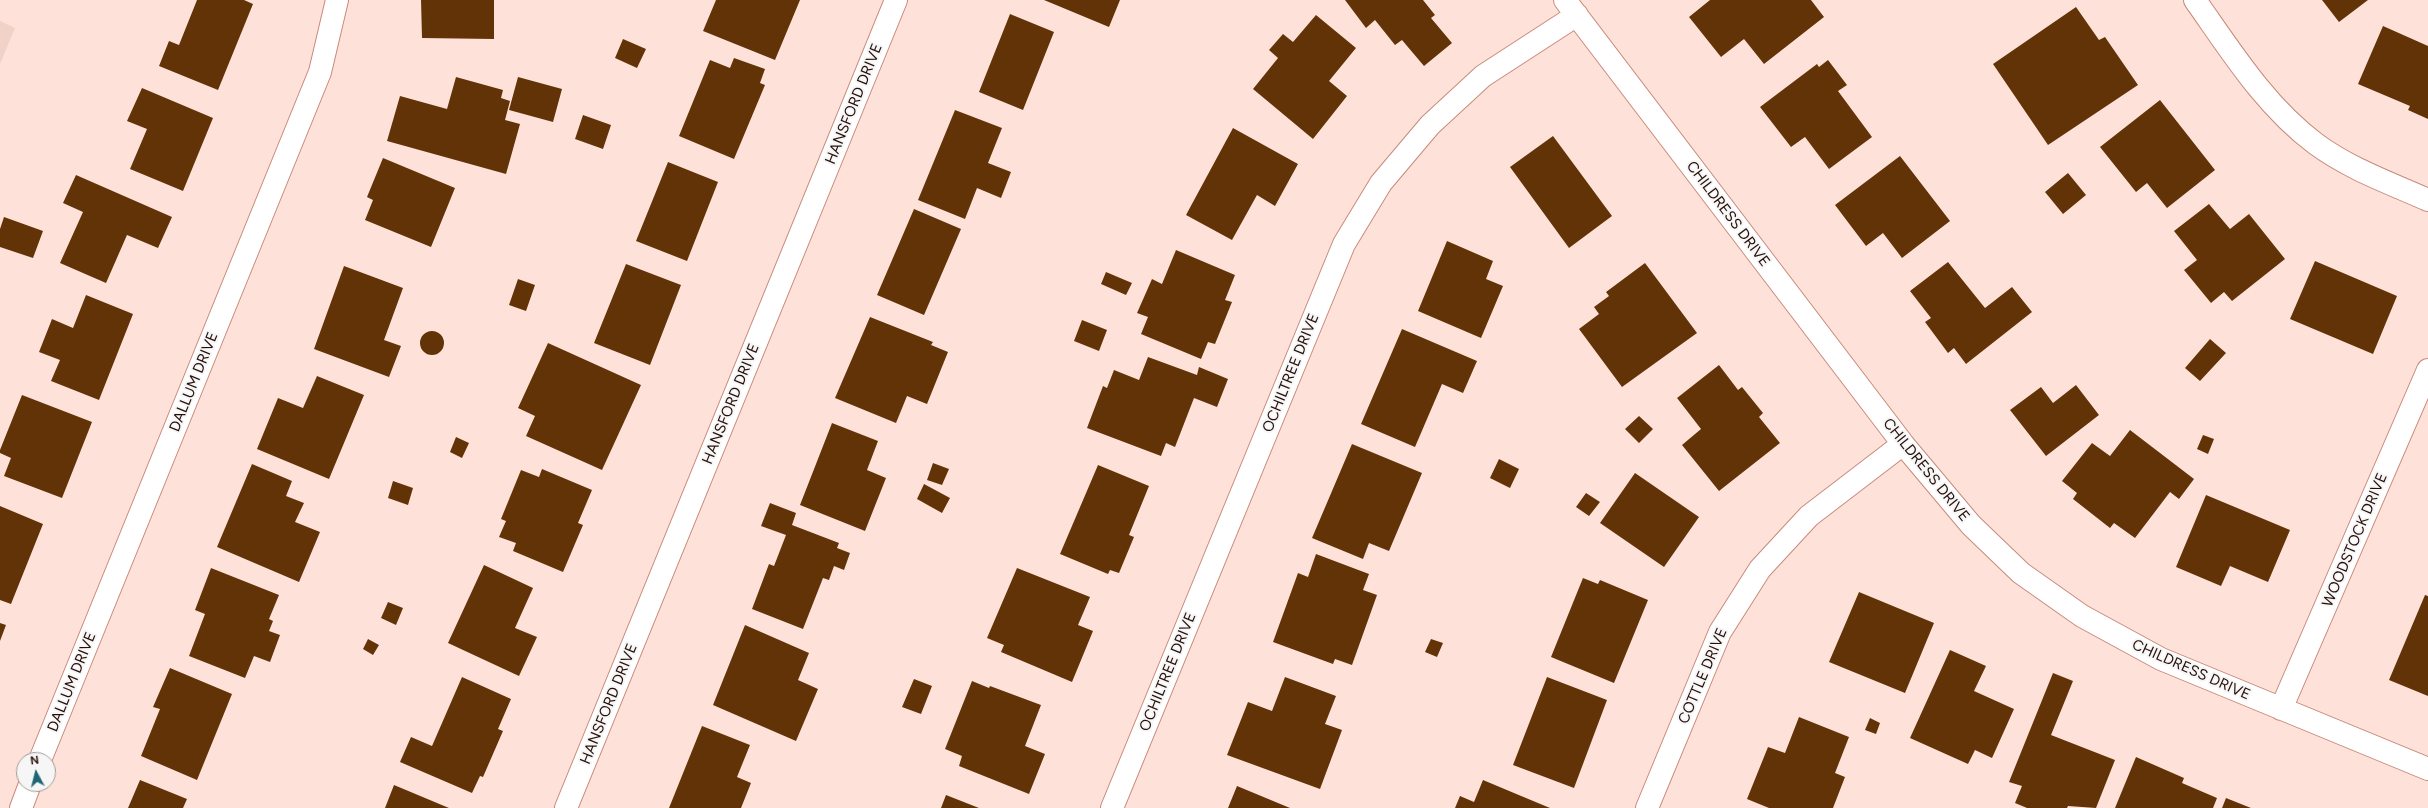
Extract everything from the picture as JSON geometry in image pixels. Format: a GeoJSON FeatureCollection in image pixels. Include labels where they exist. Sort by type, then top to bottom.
{"type":"FeatureCollection","features":[{"type":"Feature","properties":{"kind":"street","name":"DALLUM DRIVE"},"geometry":{"type":"LineString","coordinates":[[43,752],[320,72],[337,0]]}},
{"type":"Feature","properties":{"kind":"street","name":"HANSFORD DRIVE"},"geometry":{"type":"LineString","coordinates":[[566,808],[896,0]]}},
{"type":"Feature","properties":{"kind":"street"},"geometry":{"type":"LineString","coordinates":[[2195,0],[2250,79],[2284,116],[2316,144],[2356,168],[2428,200]]}},
{"type":"Feature","properties":{"kind":"street","name":"CHILDRESS DRIVE"},"geometry":{"type":"LineString","coordinates":[[1571,8],[1903,444],[1972,525],[2021,573],[2082,616],[2161,659],[2428,769]]}},
{"type":"Feature","properties":{"kind":"street","name":"OCHILTREE DRIVE"},"geometry":{"type":"LineString","coordinates":[[1112,808],[1344,244],[1381,183],[1430,125],[1483,76],[1571,8]]}},
{"type":"Feature","properties":{"kind":"street","name":"WOODSTOCK DRIVE"},"geometry":{"type":"LineString","coordinates":[[2281,709],[2428,370]]}},
{"type":"Feature","properties":{"kind":"street","name":"COTTLE DRIVE"},"geometry":{"type":"LineString","coordinates":[[1647,808],[1720,632],[1760,569],[1809,516],[1903,444]]}},
{"type":"Feature","properties":{"kind":"street"},"geometry":{"type":"LineString","coordinates":[[21,808],[27,792]]}},
{"type":"Feature","properties":{"kind":"shaded area"},"geometry":{"type":"Polygon","coordinates":[[[0,21],[15,28],[0,64],[0,21]]]}},
{"type":"Feature","properties":{"kind":"building"},"geometry":{"type":"Polygon","coordinates":[[[197,0],[244,0],[253,4],[218,90],[159,66],[169,41],[179,45],[197,0]]]}},
{"type":"Feature","properties":{"kind":"building"},"geometry":{"type":"Polygon","coordinates":[[[421,0],[494,0],[494,39],[422,38],[421,0]]]}},
{"type":"Feature","properties":{"kind":"building"},"geometry":{"type":"Polygon","coordinates":[[[716,0],[800,0],[775,60],[703,31],[716,0]]]}},
{"type":"Feature","properties":{"kind":"building"},"geometry":{"type":"Polygon","coordinates":[[[1044,0],[1120,0],[1109,27],[1044,0]]]}},
{"type":"Feature","properties":{"kind":"building"},"geometry":{"type":"Polygon","coordinates":[[[1345,0],[1423,0],[1435,15],[1431,18],[1452,43],[1424,66],[1402,40],[1395,45],[1375,20],[1366,28],[1345,0]]]}},
{"type":"Feature","properties":{"kind":"building"},"geometry":{"type":"Polygon","coordinates":[[[1710,0],[1811,0],[1824,17],[1764,64],[1744,39],[1721,57],[1689,17],[1710,0]]]}},
{"type":"Feature","properties":{"kind":"building"},"geometry":{"type":"Polygon","coordinates":[[[2322,0],[2368,0],[2339,22],[2322,0]]]}},
{"type":"Feature","properties":{"kind":"building"},"geometry":{"type":"Polygon","coordinates":[[[2076,7],[2099,40],[2105,37],[2138,85],[2048,145],[1993,64],[2076,7]]]}},
{"type":"Feature","properties":{"kind":"building"},"geometry":{"type":"Polygon","coordinates":[[[1010,14],[1054,32],[1023,110],[979,92],[1010,14]]]}},
{"type":"Feature","properties":{"kind":"building"},"geometry":{"type":"Polygon","coordinates":[[[1316,15],[1356,48],[1329,81],[1347,96],[1313,139],[1253,89],[1278,58],[1269,50],[1283,34],[1293,42],[1316,15]]]}},
{"type":"Feature","properties":{"kind":"building"},"geometry":{"type":"Polygon","coordinates":[[[2383,26],[2428,46],[2428,119],[2408,110],[2410,106],[2358,84],[2383,26]]]}},
{"type":"Feature","properties":{"kind":"building"},"geometry":{"type":"Polygon","coordinates":[[[623,39],[646,49],[637,68],[615,58],[623,39]]]}},
{"type":"Feature","properties":{"kind":"building"},"geometry":{"type":"Polygon","coordinates":[[[734,58],[765,69],[760,83],[765,85],[734,159],[679,136],[710,60],[730,68],[734,58]]]}},
{"type":"Feature","properties":{"kind":"building"},"geometry":{"type":"Polygon","coordinates":[[[1828,60],[1847,85],[1838,91],[1872,137],[1829,169],[1805,137],[1791,147],[1760,107],[1817,64],[1819,67],[1828,60]]]}},
{"type":"Feature","properties":{"kind":"building"},"geometry":{"type":"Polygon","coordinates":[[[456,77],[503,90],[501,98],[510,101],[505,120],[520,124],[506,174],[387,141],[400,96],[447,109],[456,77]]]}},
{"type":"Feature","properties":{"kind":"building"},"geometry":{"type":"Polygon","coordinates":[[[518,77],[562,89],[553,122],[509,110],[518,77]]]}},
{"type":"Feature","properties":{"kind":"building"},"geometry":{"type":"Polygon","coordinates":[[[142,88],[213,118],[183,191],[130,169],[147,129],[127,121],[142,88]]]}},
{"type":"Feature","properties":{"kind":"building"},"geometry":{"type":"Polygon","coordinates":[[[2160,100],[2215,170],[2167,208],[2147,183],[2136,192],[2100,147],[2160,100]]]}},
{"type":"Feature","properties":{"kind":"building"},"geometry":{"type":"Polygon","coordinates":[[[955,110],[1002,128],[988,163],[1011,172],[1001,198],[977,188],[965,219],[918,200],[955,110]]]}},
{"type":"Feature","properties":{"kind":"building"},"geometry":{"type":"Polygon","coordinates":[[[583,115],[611,125],[603,149],[575,139],[583,115]]]}},
{"type":"Feature","properties":{"kind":"building"},"geometry":{"type":"Polygon","coordinates":[[[1233,128],[1298,164],[1275,206],[1257,195],[1232,240],[1186,215],[1233,128]]]}},
{"type":"Feature","properties":{"kind":"building"},"geometry":{"type":"Polygon","coordinates":[[[1553,136],[1612,216],[1569,248],[1510,167],[1553,136]]]}},
{"type":"Feature","properties":{"kind":"building"},"geometry":{"type":"Polygon","coordinates":[[[1900,156],[1950,221],[1902,258],[1883,233],[1866,246],[1835,205],[1900,156]]]}},
{"type":"Feature","properties":{"kind":"building"},"geometry":{"type":"Polygon","coordinates":[[[383,158],[455,188],[431,247],[365,220],[373,200],[367,197],[383,158]]]}},
{"type":"Feature","properties":{"kind":"building"},"geometry":{"type":"Polygon","coordinates":[[[668,162],[718,182],[687,261],[636,241],[668,162]]]}},
{"type":"Feature","properties":{"kind":"building"},"geometry":{"type":"Polygon","coordinates":[[[2068,173],[2086,195],[2063,214],[2045,192],[2068,173]]]}},
{"type":"Feature","properties":{"kind":"building"},"geometry":{"type":"Polygon","coordinates":[[[76,175],[172,217],[158,248],[127,235],[106,283],[60,263],[83,212],[63,203],[76,175]]]}},
{"type":"Feature","properties":{"kind":"building"},"geometry":{"type":"Polygon","coordinates":[[[2209,204],[2230,229],[2249,214],[2285,259],[2232,301],[2224,292],[2211,303],[2184,270],[2197,260],[2174,231],[2209,204]]]}},
{"type":"Feature","properties":{"kind":"building"},"geometry":{"type":"Polygon","coordinates":[[[914,209],[961,229],[924,315],[877,295],[914,209]]]}},
{"type":"Feature","properties":{"kind":"building"},"geometry":{"type":"Polygon","coordinates":[[[4,217],[43,231],[33,258],[0,247],[0,229],[4,217]]]}},
{"type":"Feature","properties":{"kind":"building"},"geometry":{"type":"Polygon","coordinates":[[[1447,241],[1493,261],[1486,279],[1503,286],[1481,338],[1418,311],[1447,241]]]}},
{"type":"Feature","properties":{"kind":"building"},"geometry":{"type":"Polygon","coordinates":[[[1176,250],[1235,275],[1225,300],[1232,302],[1215,344],[1208,342],[1201,359],[1141,334],[1148,317],[1137,313],[1152,279],[1162,284],[1176,250]]]}},
{"type":"Feature","properties":{"kind":"building"},"geometry":{"type":"Polygon","coordinates":[[[2315,261],[2397,296],[2373,354],[2290,319],[2315,261]]]}},
{"type":"Feature","properties":{"kind":"building"},"geometry":{"type":"Polygon","coordinates":[[[1948,262],[1985,308],[2012,287],[2032,312],[1966,364],[1954,348],[1948,353],[1925,322],[1931,318],[1910,291],[1948,262]]]}},
{"type":"Feature","properties":{"kind":"building"},"geometry":{"type":"Polygon","coordinates":[[[1645,263],[1697,333],[1622,387],[1579,329],[1599,314],[1594,307],[1609,296],[1606,292],[1645,263]]]}},
{"type":"Feature","properties":{"kind":"building"},"geometry":{"type":"Polygon","coordinates":[[[626,264],[681,285],[650,365],[594,343],[626,264]]]}},
{"type":"Feature","properties":{"kind":"building"},"geometry":{"type":"Polygon","coordinates":[[[344,266],[403,288],[384,340],[401,346],[389,377],[314,349],[344,266]]]}},
{"type":"Feature","properties":{"kind":"building"},"geometry":{"type":"Polygon","coordinates":[[[1106,272],[1132,283],[1126,295],[1101,284],[1106,272]]]}},
{"type":"Feature","properties":{"kind":"building"},"geometry":{"type":"Polygon","coordinates":[[[518,279],[535,285],[526,311],[509,305],[518,279]]]}},
{"type":"Feature","properties":{"kind":"building"},"geometry":{"type":"Polygon","coordinates":[[[86,295],[133,314],[99,400],[51,381],[60,360],[39,352],[52,319],[73,328],[86,295]]]}},
{"type":"Feature","properties":{"kind":"building"},"geometry":{"type":"Polygon","coordinates":[[[870,317],[933,342],[931,345],[948,352],[927,404],[907,396],[896,423],[835,398],[870,317]]]}},
{"type":"Feature","properties":{"kind":"building"},"geometry":{"type":"Polygon","coordinates":[[[1082,320],[1107,330],[1099,351],[1074,341],[1082,320]]]}},
{"type":"Feature","properties":{"kind":"building"},"geometry":{"type":"Polygon","coordinates":[[[1402,329],[1477,361],[1463,393],[1442,384],[1415,447],[1361,424],[1402,329]]]}},
{"type":"Feature","properties":{"kind":"building"},"geometry":{"type":"Polygon","coordinates":[[[432,331],[441,334],[444,343],[441,352],[432,355],[423,352],[420,343],[423,334],[432,331]]]}},
{"type":"Feature","properties":{"kind":"building"},"geometry":{"type":"Polygon","coordinates":[[[2210,339],[2226,353],[2200,381],[2185,368],[2210,339]]]}},
{"type":"Feature","properties":{"kind":"building"},"geometry":{"type":"Polygon","coordinates":[[[548,343],[641,385],[602,470],[526,436],[535,416],[518,408],[548,343]]]}},
{"type":"Feature","properties":{"kind":"building"},"geometry":{"type":"Polygon","coordinates":[[[1148,357],[1197,375],[1199,367],[1228,379],[1217,407],[1194,398],[1175,447],[1166,443],[1161,456],[1087,428],[1103,386],[1107,388],[1114,370],[1139,380],[1148,357]]]}},
{"type":"Feature","properties":{"kind":"building"},"geometry":{"type":"Polygon","coordinates":[[[1719,365],[1738,390],[1742,387],[1763,413],[1759,417],[1780,443],[1719,491],[1682,445],[1701,429],[1677,398],[1719,365]]]}},
{"type":"Feature","properties":{"kind":"building"},"geometry":{"type":"Polygon","coordinates":[[[317,376],[364,395],[329,479],[257,449],[278,398],[303,408],[317,376]]]}},
{"type":"Feature","properties":{"kind":"building"},"geometry":{"type":"Polygon","coordinates":[[[2076,385],[2099,415],[2046,456],[2010,410],[2041,387],[2053,403],[2076,385]]]}},
{"type":"Feature","properties":{"kind":"building"},"geometry":{"type":"Polygon","coordinates":[[[22,395],[92,422],[62,498],[4,476],[11,458],[0,453],[0,450],[22,395]]]}},
{"type":"Feature","properties":{"kind":"building"},"geometry":{"type":"Polygon","coordinates":[[[1639,416],[1653,429],[1639,443],[1625,429],[1639,416]]]}},
{"type":"Feature","properties":{"kind":"building"},"geometry":{"type":"Polygon","coordinates":[[[832,423],[878,441],[867,470],[886,478],[865,531],[800,505],[832,423]]]}},
{"type":"Feature","properties":{"kind":"building"},"geometry":{"type":"Polygon","coordinates":[[[2130,430],[2194,479],[2179,499],[2170,492],[2135,538],[2114,523],[2110,528],[2073,499],[2077,493],[2062,481],[2092,443],[2110,456],[2130,430]]]}},
{"type":"Feature","properties":{"kind":"building"},"geometry":{"type":"Polygon","coordinates":[[[2203,435],[2214,439],[2208,454],[2197,449],[2203,435]]]}},
{"type":"Feature","properties":{"kind":"building"},"geometry":{"type":"Polygon","coordinates":[[[456,437],[469,443],[462,458],[450,452],[456,437]]]}},
{"type":"Feature","properties":{"kind":"building"},"geometry":{"type":"Polygon","coordinates":[[[1352,444],[1422,473],[1389,551],[1369,543],[1363,559],[1312,538],[1352,444]]]}},
{"type":"Feature","properties":{"kind":"building"},"geometry":{"type":"Polygon","coordinates":[[[1499,459],[1519,469],[1510,488],[1490,478],[1499,459]]]}},
{"type":"Feature","properties":{"kind":"building"},"geometry":{"type":"Polygon","coordinates":[[[933,463],[949,469],[942,485],[927,480],[933,463]]]}},
{"type":"Feature","properties":{"kind":"building"},"geometry":{"type":"Polygon","coordinates":[[[252,464],[292,481],[286,496],[304,503],[295,522],[320,532],[299,582],[217,547],[252,464]]]}},
{"type":"Feature","properties":{"kind":"building"},"geometry":{"type":"Polygon","coordinates":[[[1098,465],[1149,486],[1129,535],[1134,537],[1119,573],[1110,570],[1108,574],[1060,554],[1098,465]]]}},
{"type":"Feature","properties":{"kind":"building"},"geometry":{"type":"Polygon","coordinates":[[[542,469],[592,490],[578,523],[583,525],[563,572],[513,551],[516,543],[499,537],[506,521],[501,519],[521,470],[539,477],[542,469]]]}},
{"type":"Feature","properties":{"kind":"building"},"geometry":{"type":"Polygon","coordinates":[[[1635,473],[1699,517],[1664,567],[1600,523],[1635,473]]]}},
{"type":"Feature","properties":{"kind":"building"},"geometry":{"type":"Polygon","coordinates":[[[393,481],[413,488],[408,505],[388,498],[393,481]]]}},
{"type":"Feature","properties":{"kind":"building"},"geometry":{"type":"Polygon","coordinates":[[[924,484],[950,498],[942,513],[917,499],[924,484]]]}},
{"type":"Feature","properties":{"kind":"building"},"geometry":{"type":"Polygon","coordinates":[[[1586,493],[1600,502],[1589,516],[1576,507],[1586,493]]]}},
{"type":"Feature","properties":{"kind":"building"},"geometry":{"type":"Polygon","coordinates":[[[2206,495],[2290,530],[2268,582],[2230,566],[2221,586],[2176,567],[2206,495]]]}},
{"type":"Feature","properties":{"kind":"building"},"geometry":{"type":"Polygon","coordinates":[[[770,503],[796,513],[792,525],[839,543],[837,548],[850,553],[844,570],[834,566],[829,580],[823,578],[803,629],[752,609],[769,564],[774,566],[786,535],[761,526],[770,503]]]}},
{"type":"Feature","properties":{"kind":"building"},"geometry":{"type":"Polygon","coordinates":[[[0,506],[43,524],[11,604],[0,600],[0,506]]]}},
{"type":"Feature","properties":{"kind":"building"},"geometry":{"type":"Polygon","coordinates":[[[1316,554],[1369,574],[1363,590],[1377,595],[1352,665],[1335,659],[1333,664],[1273,642],[1298,573],[1308,577],[1316,554]]]}},
{"type":"Feature","properties":{"kind":"building"},"geometry":{"type":"Polygon","coordinates":[[[484,565],[533,588],[515,628],[537,637],[519,676],[448,643],[484,565]]]}},
{"type":"Feature","properties":{"kind":"building"},"geometry":{"type":"Polygon","coordinates":[[[211,568],[279,595],[269,619],[273,621],[269,631],[280,635],[270,662],[254,656],[245,678],[189,656],[205,614],[195,610],[211,568]]]}},
{"type":"Feature","properties":{"kind":"building"},"geometry":{"type":"Polygon","coordinates":[[[1017,568],[1090,597],[1078,625],[1093,631],[1072,682],[1001,652],[1004,645],[987,638],[1017,568]]]}},
{"type":"Feature","properties":{"kind":"building"},"geometry":{"type":"Polygon","coordinates":[[[1583,578],[1598,584],[1600,580],[1648,600],[1614,683],[1551,657],[1583,578]]]}},
{"type":"Feature","properties":{"kind":"building"},"geometry":{"type":"Polygon","coordinates":[[[1859,592],[1934,623],[1905,693],[1829,662],[1859,592]]]}},
{"type":"Feature","properties":{"kind":"building"},"geometry":{"type":"Polygon","coordinates":[[[2425,595],[2428,596],[2428,696],[2389,680],[2425,595]]]}},
{"type":"Feature","properties":{"kind":"building"},"geometry":{"type":"Polygon","coordinates":[[[388,602],[403,608],[396,625],[381,618],[388,602]]]}},
{"type":"Feature","properties":{"kind":"building"},"geometry":{"type":"Polygon","coordinates":[[[0,623],[6,625],[0,641],[0,623]]]}},
{"type":"Feature","properties":{"kind":"building"},"geometry":{"type":"Polygon","coordinates":[[[745,625],[809,653],[798,680],[818,689],[796,741],[713,705],[745,625]]]}},
{"type":"Feature","properties":{"kind":"building"},"geometry":{"type":"Polygon","coordinates":[[[368,639],[379,645],[373,655],[363,649],[368,639]]]}},
{"type":"Feature","properties":{"kind":"building"},"geometry":{"type":"Polygon","coordinates":[[[1431,639],[1443,643],[1437,657],[1425,652],[1431,639]]]}},
{"type":"Feature","properties":{"kind":"building"},"geometry":{"type":"Polygon","coordinates":[[[1950,650],[1986,666],[1974,691],[2014,709],[1992,758],[1975,750],[1968,764],[1910,738],[1950,650]]]}},
{"type":"Feature","properties":{"kind":"building"},"geometry":{"type":"Polygon","coordinates":[[[170,668],[232,694],[197,780],[141,756],[160,709],[153,707],[170,668]]]}},
{"type":"Feature","properties":{"kind":"building"},"geometry":{"type":"Polygon","coordinates":[[[2053,673],[2073,681],[2051,735],[2115,760],[2096,808],[2068,806],[2067,808],[2027,808],[2015,803],[2022,786],[2009,782],[2053,673]]]}},
{"type":"Feature","properties":{"kind":"building"},"geometry":{"type":"Polygon","coordinates":[[[462,677],[511,699],[498,729],[503,731],[483,777],[480,776],[472,793],[400,762],[411,737],[432,746],[462,677]]]}},
{"type":"Feature","properties":{"kind":"building"},"geometry":{"type":"Polygon","coordinates":[[[1285,677],[1336,696],[1325,724],[1342,730],[1320,789],[1227,755],[1248,702],[1272,711],[1285,677]]]}},
{"type":"Feature","properties":{"kind":"building"},"geometry":{"type":"Polygon","coordinates":[[[1547,677],[1607,700],[1574,788],[1513,765],[1547,677]]]}},
{"type":"Feature","properties":{"kind":"building"},"geometry":{"type":"Polygon","coordinates":[[[914,679],[932,686],[921,714],[902,707],[914,679]]]}},
{"type":"Feature","properties":{"kind":"building"},"geometry":{"type":"Polygon","coordinates":[[[972,681],[1041,705],[1025,746],[1045,754],[1029,794],[959,766],[962,756],[945,749],[972,681]]]}},
{"type":"Feature","properties":{"kind":"building"},"geometry":{"type":"Polygon","coordinates":[[[1799,717],[1849,737],[1835,773],[1845,777],[1833,808],[1769,808],[1747,799],[1768,747],[1785,753],[1799,717]]]}},
{"type":"Feature","properties":{"kind":"building"},"geometry":{"type":"Polygon","coordinates":[[[1870,718],[1880,723],[1876,734],[1865,730],[1870,718]]]}},
{"type":"Feature","properties":{"kind":"building"},"geometry":{"type":"Polygon","coordinates":[[[702,726],[750,745],[737,777],[751,783],[741,808],[669,808],[702,726]]]}},
{"type":"Feature","properties":{"kind":"building"},"geometry":{"type":"Polygon","coordinates":[[[2136,757],[2184,778],[2182,783],[2217,798],[2213,808],[2115,808],[2136,757]]]}},
{"type":"Feature","properties":{"kind":"building"},"geometry":{"type":"Polygon","coordinates":[[[140,780],[187,799],[183,808],[128,808],[140,780]]]}},
{"type":"Feature","properties":{"kind":"building"},"geometry":{"type":"Polygon","coordinates":[[[1483,780],[1550,808],[1455,808],[1460,796],[1474,802],[1483,780]]]}},
{"type":"Feature","properties":{"kind":"building"},"geometry":{"type":"Polygon","coordinates":[[[394,785],[449,808],[385,808],[394,785]]]}},
{"type":"Feature","properties":{"kind":"building"},"geometry":{"type":"Polygon","coordinates":[[[1237,786],[1290,808],[1228,808],[1237,786]]]}},
{"type":"Feature","properties":{"kind":"building"},"geometry":{"type":"Polygon","coordinates":[[[946,795],[979,808],[941,808],[946,795]]]}},
{"type":"Feature","properties":{"kind":"building"},"geometry":{"type":"Polygon","coordinates":[[[2226,798],[2251,808],[2222,808],[2226,798]]]}}]}
